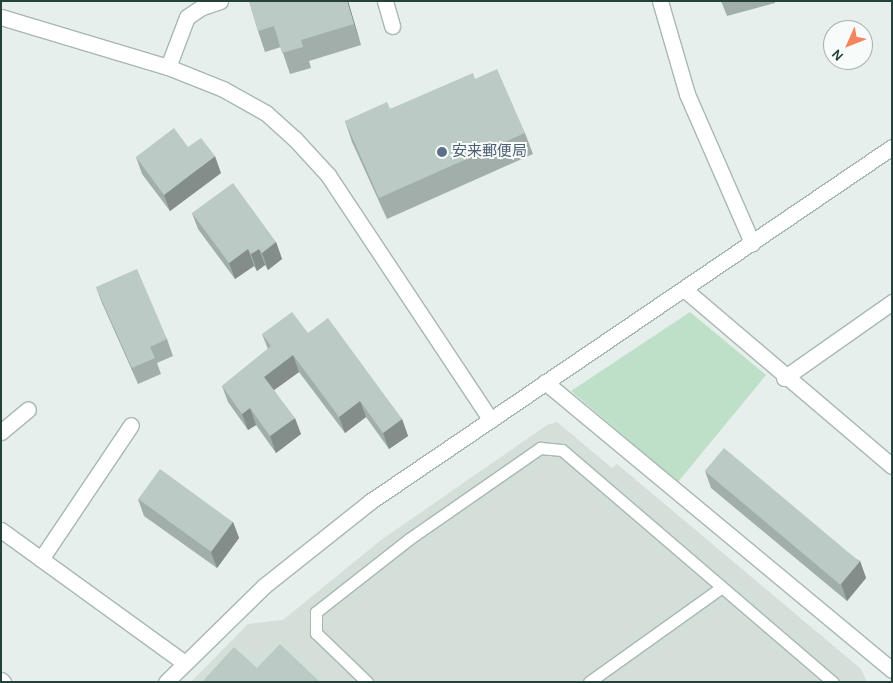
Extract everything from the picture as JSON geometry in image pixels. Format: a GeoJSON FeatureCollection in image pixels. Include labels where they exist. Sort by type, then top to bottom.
{"type":"FeatureCollection","features":[{"type":"Feature","properties":{"kind":"street"},"geometry":{"type":"LineString","coordinates":[[168,67],[187,17],[202,6],[220,1]]}},
{"type":"Feature","properties":{"kind":"street"},"geometry":{"type":"LineString","coordinates":[[385,1],[392,26]]}},
{"type":"Feature","properties":{"kind":"street"},"geometry":{"type":"LineString","coordinates":[[660,1],[687,94],[752,243]]}},
{"type":"Feature","properties":{"kind":"street"},"geometry":{"type":"LineString","coordinates":[[1,18],[168,67],[223,89],[266,114],[302,146],[354,210],[492,420]]}},
{"type":"Feature","properties":{"kind":"street"},"geometry":{"type":"LineString","coordinates":[[166,682],[264,586],[363,507],[892,147]]}},
{"type":"Feature","properties":{"kind":"street"},"geometry":{"type":"LineString","coordinates":[[684,289],[784,378],[892,466]]}},
{"type":"Feature","properties":{"kind":"street"},"geometry":{"type":"LineString","coordinates":[[784,378],[892,302]]}},
{"type":"Feature","properties":{"kind":"street"},"geometry":{"type":"LineString","coordinates":[[545,382],[892,670]]}},
{"type":"Feature","properties":{"kind":"street"},"geometry":{"type":"LineString","coordinates":[[1,432],[28,410]]}},
{"type":"Feature","properties":{"kind":"street"},"geometry":{"type":"LineString","coordinates":[[41,558],[131,425]]}},
{"type":"Feature","properties":{"kind":"street"},"geometry":{"type":"LineString","coordinates":[[1,530],[185,663]]}},
{"type":"Feature","properties":{"kind":"lane"},"geometry":{"type":"LineString","coordinates":[[367,682],[316,633],[316,612],[402,544],[540,448],[562,450],[833,682]]}},
{"type":"Feature","properties":{"kind":"lane"},"geometry":{"type":"LineString","coordinates":[[589,682],[722,587]]}},
{"type":"Feature","properties":{"kind":"shaded area"},"geometry":{"type":"Polygon","coordinates":[[[557,422],[612,468],[617,464],[861,669],[867,682],[191,682],[248,624],[283,620],[381,540],[547,425],[557,422]]]}},
{"type":"Feature","properties":{"kind":"green space"},"geometry":{"type":"Polygon","coordinates":[[[690,312],[766,375],[678,482],[571,391],[690,312]]]}},
{"type":"Feature","properties":{"kind":"building"},"geometry":{"type":"Polygon","coordinates":[[[249,1],[347,1],[354,24],[301,40],[303,47],[282,53],[274,26],[258,31],[249,1]]]}},
{"type":"Feature","properties":{"kind":"building"},"geometry":{"type":"Polygon","coordinates":[[[497,69],[525,133],[379,198],[345,121],[387,102],[390,109],[473,73],[475,79],[497,69]]]}},
{"type":"Feature","properties":{"kind":"building"},"geometry":{"type":"Polygon","coordinates":[[[174,128],[188,147],[201,138],[215,156],[164,195],[136,157],[174,128]]]}},
{"type":"Feature","properties":{"kind":"building"},"geometry":{"type":"Polygon","coordinates":[[[233,183],[276,242],[262,253],[259,249],[251,254],[248,249],[229,263],[192,213],[233,183]]]}},
{"type":"Feature","properties":{"kind":"building"},"geometry":{"type":"Polygon","coordinates":[[[137,269],[167,339],[150,347],[155,358],[132,368],[96,287],[137,269]]]}},
{"type":"Feature","properties":{"kind":"building"},"geometry":{"type":"Polygon","coordinates":[[[292,312],[308,333],[328,318],[402,419],[383,433],[360,401],[339,417],[293,355],[264,377],[295,418],[270,436],[250,408],[242,414],[222,386],[271,346],[262,334],[292,312]]]}},
{"type":"Feature","properties":{"kind":"building"},"geometry":{"type":"Polygon","coordinates":[[[724,448],[860,562],[840,585],[705,471],[724,448]]]}},
{"type":"Feature","properties":{"kind":"building"},"geometry":{"type":"Polygon","coordinates":[[[160,469],[233,522],[211,552],[138,499],[160,469]]]}},
{"type":"Feature","properties":{"kind":"building"},"geometry":{"type":"Polygon","coordinates":[[[280,644],[320,682],[202,682],[234,647],[257,668],[280,644]]]}},
{"type":"Feature","properties":{"kind":"place","name":"安来郵便局"},"geometry":{"type":"Point","coordinates":[442,152]}}]}
